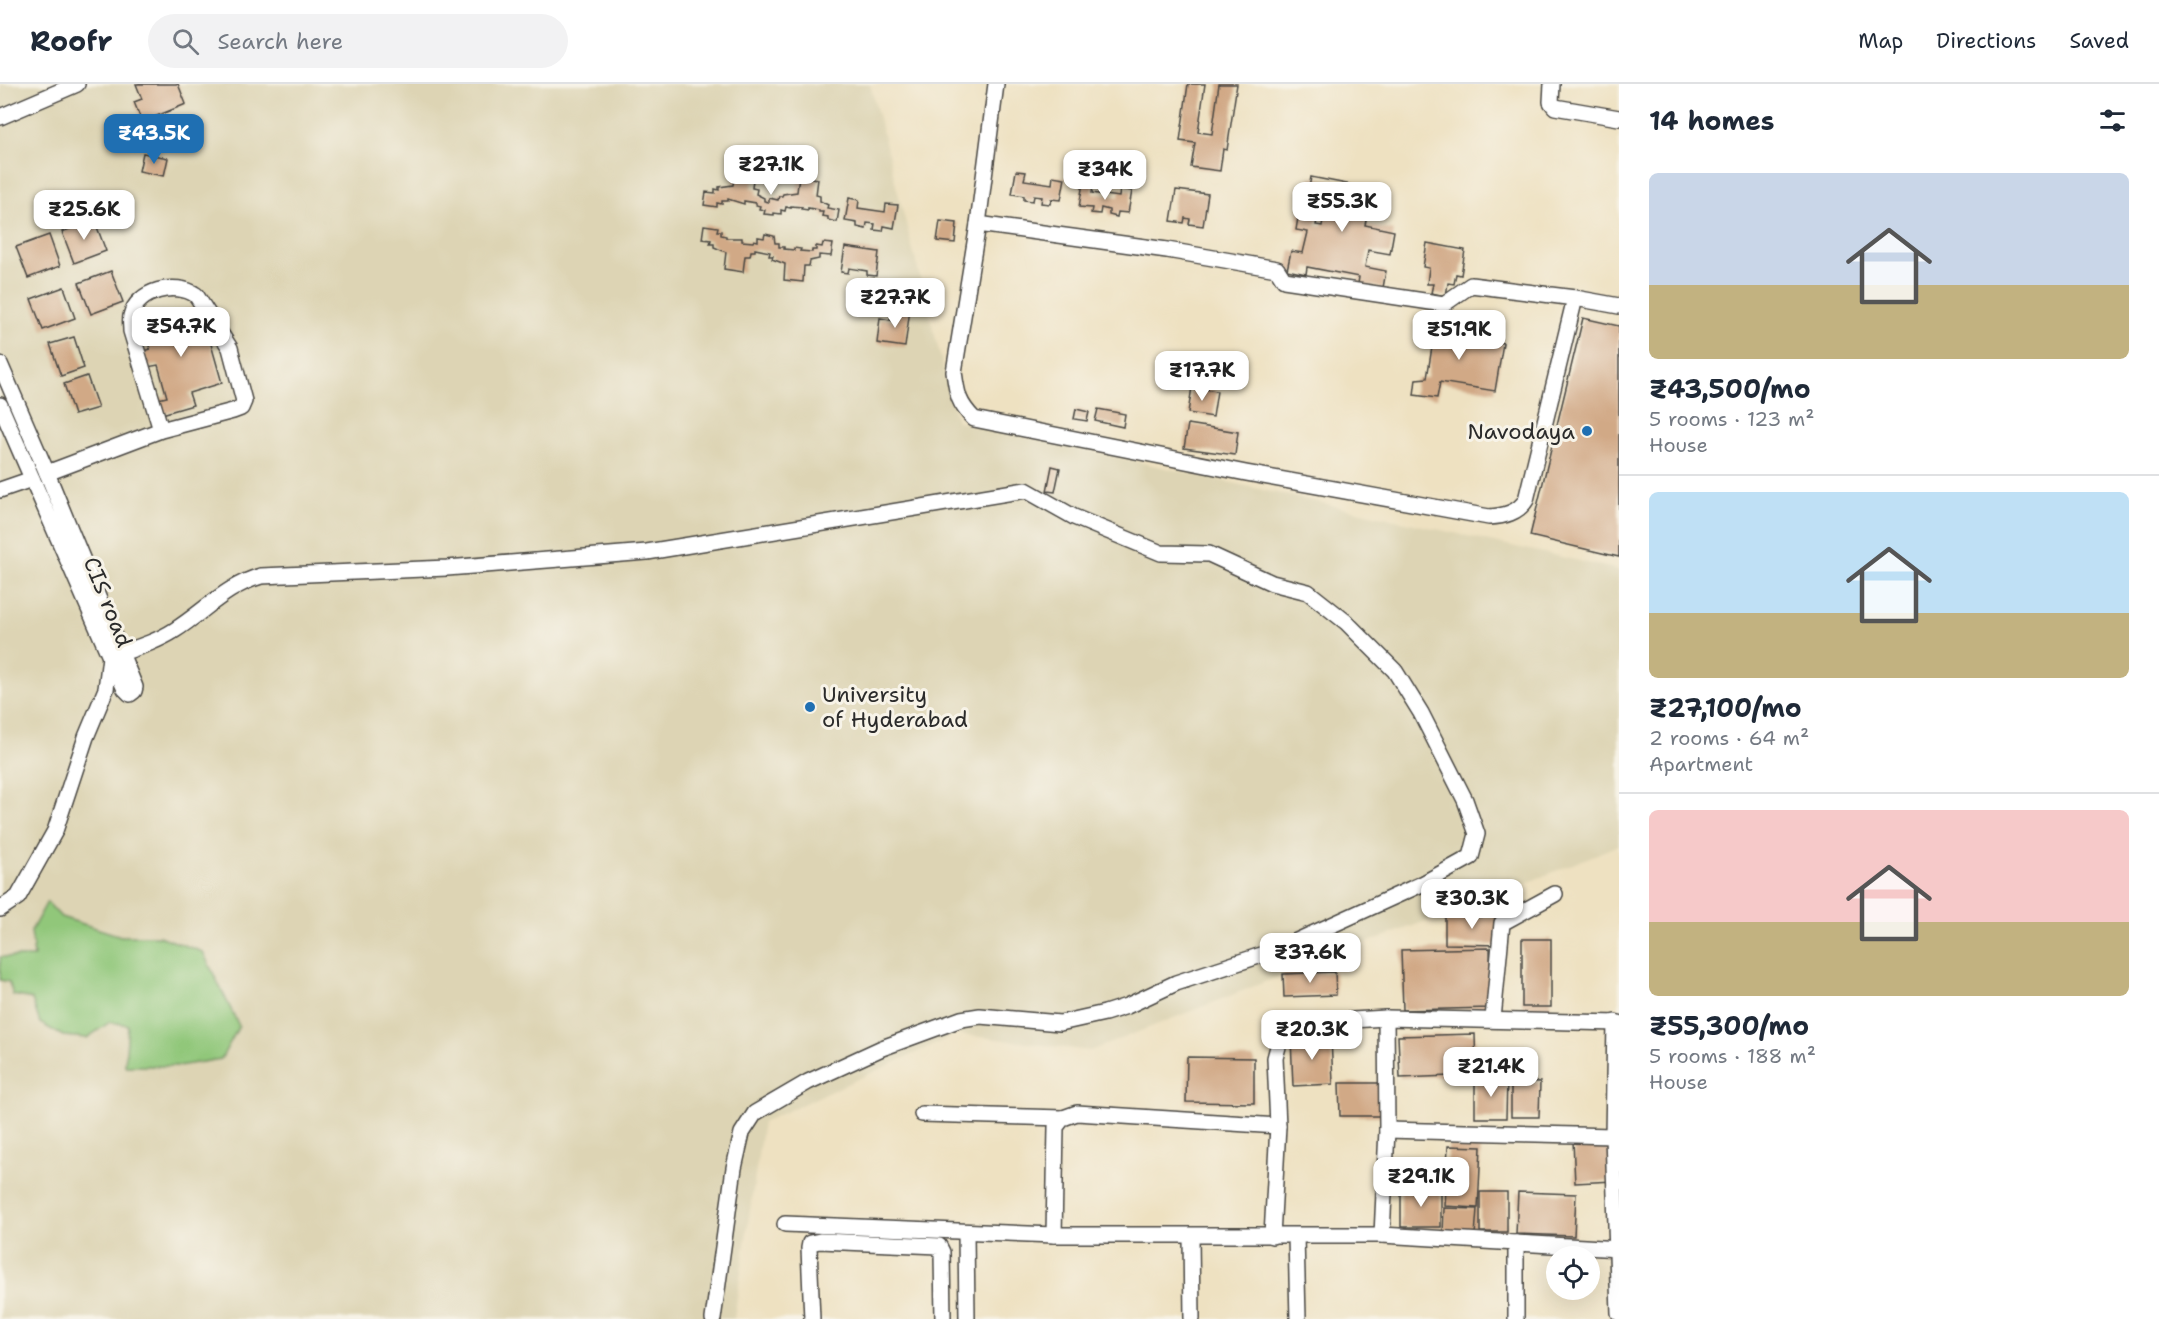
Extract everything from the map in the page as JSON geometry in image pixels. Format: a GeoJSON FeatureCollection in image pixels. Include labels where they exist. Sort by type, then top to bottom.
{"type":"FeatureCollection","features":[{"type":"Feature","properties":{"kind":"street"},"geometry":{"type":"LineString","coordinates":[[0,117],[77,84]]}},
{"type":"Feature","properties":{"kind":"street"},"geometry":{"type":"LineString","coordinates":[[996,84],[978,224],[954,372],[962,407],[974,419],[1246,473],[1489,517],[1501,517],[1521,508],[1526,500],[1575,298]]}},
{"type":"Feature","properties":{"kind":"street"},"geometry":{"type":"LineString","coordinates":[[1552,84],[1551,102],[1555,107],[1619,114]]}},
{"type":"Feature","properties":{"kind":"street"},"geometry":{"type":"LineString","coordinates":[[978,224],[1167,250],[1277,269],[1284,280],[1444,304],[1471,285],[1619,306]]}},
{"type":"Feature","properties":{"kind":"street"},"geometry":{"type":"LineString","coordinates":[[47,473],[161,430],[233,411],[243,405],[226,339],[196,295],[180,288],[154,292],[143,298],[135,307],[130,318],[131,331],[161,430]]}},
{"type":"Feature","properties":{"kind":"street"},"geometry":{"type":"LineString","coordinates":[[0,364],[47,473],[115,655],[156,640],[175,630],[222,594],[243,581],[261,576],[447,568],[647,552],[1026,490],[1074,517],[1161,553],[1209,554],[1272,583],[1308,592],[1346,622],[1395,670],[1421,713],[1465,800],[1477,834],[1471,857],[1424,883],[1277,950],[1176,983],[1127,1006],[1060,1023],[980,1016],[962,1019],[882,1048],[808,1082],[754,1113],[742,1133],[736,1160],[713,1319]]}},
{"type":"Feature","properties":{"kind":"street","name":"CIS road"},"geometry":{"type":"LineString","coordinates":[[0,405],[32,479],[115,655],[106,689],[86,737],[55,831],[18,897],[0,909]]}},
{"type":"Feature","properties":{"kind":"street"},"geometry":{"type":"LineString","coordinates":[[0,490],[32,479]]}},
{"type":"Feature","properties":{"kind":"street"},"geometry":{"type":"LineString","coordinates":[[1493,1019],[1502,923],[1555,894]]}},
{"type":"Feature","properties":{"kind":"street"},"geometry":{"type":"LineString","coordinates":[[1382,1236],[1387,1130],[1386,1018]]}},
{"type":"Feature","properties":{"kind":"street"},"geometry":{"type":"LineString","coordinates":[[1272,1236],[1278,1126],[1275,1058],[1279,1043],[1289,1030],[1301,1023],[1386,1018],[1617,1022],[1613,1136],[1619,1313]]}},
{"type":"Feature","properties":{"kind":"street"},"geometry":{"type":"LineString","coordinates":[[922,1114],[1063,1118],[1077,1113],[1278,1126]]}},
{"type":"Feature","properties":{"kind":"street"},"geometry":{"type":"LineString","coordinates":[[1054,1235],[1056,1127],[1063,1118]]}},
{"type":"Feature","properties":{"kind":"street"},"geometry":{"type":"LineString","coordinates":[[1387,1130],[1613,1136]]}},
{"type":"Feature","properties":{"kind":"street"},"geometry":{"type":"LineString","coordinates":[[785,1224],[1054,1235],[1382,1236],[1618,1249]]}},
{"type":"Feature","properties":{"kind":"street"},"geometry":{"type":"LineString","coordinates":[[966,1232],[967,1319]]}},
{"type":"Feature","properties":{"kind":"street"},"geometry":{"type":"LineString","coordinates":[[1191,1236],[1192,1319]]}},
{"type":"Feature","properties":{"kind":"street"},"geometry":{"type":"LineString","coordinates":[[1296,1236],[1298,1319]]}},
{"type":"Feature","properties":{"kind":"street"},"geometry":{"type":"LineString","coordinates":[[812,1319],[809,1248],[810,1243],[820,1241],[939,1246],[942,1252],[943,1319]]}},
{"type":"Feature","properties":{"kind":"street"},"geometry":{"type":"LineString","coordinates":[[1516,1243],[1516,1319]]}},
{"type":"Feature","properties":{"kind":"shaded area","name":"University of Hyderabad"},"geometry":{"type":"Polygon","coordinates":[[[0,84],[870,84],[957,421],[1619,570],[1619,845],[1490,898],[1333,955],[1090,1051],[957,1034],[763,1122],[734,1319],[0,1319],[0,84]]]}},
{"type":"Feature","properties":{"kind":"green space"},"geometry":{"type":"Polygon","coordinates":[[[47,902],[61,917],[121,936],[159,936],[203,952],[239,1026],[221,1059],[178,1066],[125,1066],[128,1025],[110,1022],[87,1038],[63,1036],[40,1023],[32,999],[13,995],[9,982],[0,980],[0,957],[34,957],[31,931],[47,902]]]}},
{"type":"Feature","properties":{"kind":"building"},"geometry":{"type":"Polygon","coordinates":[[[136,84],[178,84],[186,104],[142,122],[134,102],[142,99],[136,84]]]}},
{"type":"Feature","properties":{"kind":"building"},"geometry":{"type":"Polygon","coordinates":[[[1188,84],[1205,84],[1198,132],[1212,134],[1219,84],[1237,84],[1227,150],[1223,149],[1220,171],[1191,167],[1195,143],[1180,141],[1188,84]]]}},
{"type":"Feature","properties":{"kind":"building"},"geometry":{"type":"Polygon","coordinates":[[[143,153],[168,158],[164,176],[139,171],[143,153]]]}},
{"type":"Feature","properties":{"kind":"building"},"geometry":{"type":"Polygon","coordinates":[[[735,169],[754,172],[752,188],[757,189],[756,194],[764,198],[764,201],[769,202],[769,198],[778,200],[783,194],[797,192],[799,176],[818,179],[816,195],[820,196],[820,201],[828,205],[827,208],[839,210],[837,222],[822,216],[823,212],[819,210],[801,209],[802,207],[786,207],[785,211],[781,210],[781,214],[774,213],[774,215],[764,214],[765,210],[759,209],[760,206],[756,203],[744,201],[744,204],[728,199],[728,201],[722,201],[722,204],[717,203],[717,207],[704,205],[706,192],[715,193],[715,189],[719,190],[719,187],[733,185],[735,169]]]}},
{"type":"Feature","properties":{"kind":"building"},"geometry":{"type":"Polygon","coordinates":[[[1016,171],[1026,172],[1024,180],[1052,184],[1053,176],[1065,178],[1061,200],[1051,199],[1050,204],[1041,203],[1042,197],[1034,196],[1033,201],[1024,200],[1024,196],[1012,194],[1016,171]]]}},
{"type":"Feature","properties":{"kind":"building"},"geometry":{"type":"Polygon","coordinates":[[[1311,177],[1383,191],[1378,212],[1368,210],[1365,225],[1394,231],[1390,254],[1368,250],[1365,267],[1386,271],[1383,288],[1358,284],[1359,277],[1307,267],[1306,274],[1287,270],[1291,251],[1303,253],[1308,232],[1296,230],[1299,212],[1318,216],[1316,225],[1322,226],[1326,202],[1307,198],[1311,177]]]}},
{"type":"Feature","properties":{"kind":"building"},"geometry":{"type":"Polygon","coordinates":[[[1083,183],[1093,185],[1092,193],[1119,197],[1120,189],[1132,191],[1128,213],[1118,212],[1117,217],[1109,215],[1109,210],[1101,208],[1100,214],[1091,213],[1092,208],[1079,207],[1083,183]]]}},
{"type":"Feature","properties":{"kind":"building"},"geometry":{"type":"Polygon","coordinates":[[[1176,190],[1208,194],[1203,226],[1189,224],[1190,219],[1185,218],[1184,223],[1171,221],[1176,190]]]}},
{"type":"Feature","properties":{"kind":"building"},"geometry":{"type":"Polygon","coordinates":[[[849,198],[859,200],[858,208],[885,212],[886,204],[898,205],[894,228],[884,226],[883,231],[874,230],[875,224],[867,223],[866,229],[857,227],[857,223],[845,221],[849,198]]]}},
{"type":"Feature","properties":{"kind":"building"},"geometry":{"type":"Polygon","coordinates":[[[94,219],[106,251],[74,263],[62,232],[94,219]]]}},
{"type":"Feature","properties":{"kind":"building"},"geometry":{"type":"Polygon","coordinates":[[[940,221],[957,223],[955,243],[937,241],[940,221]]]}},
{"type":"Feature","properties":{"kind":"building"},"geometry":{"type":"Polygon","coordinates":[[[704,225],[718,227],[717,231],[721,231],[721,235],[726,238],[742,238],[742,241],[758,241],[758,237],[764,238],[765,234],[774,236],[775,243],[779,243],[779,247],[784,247],[784,249],[794,250],[794,248],[812,252],[816,250],[816,246],[822,247],[823,243],[833,244],[831,256],[819,255],[819,259],[810,261],[809,266],[804,266],[803,282],[784,280],[785,264],[772,259],[773,256],[769,256],[770,252],[755,249],[751,251],[750,256],[745,256],[743,272],[724,269],[726,252],[710,244],[711,240],[702,239],[704,225]]]}},
{"type":"Feature","properties":{"kind":"building"},"geometry":{"type":"Polygon","coordinates":[[[49,235],[60,266],[28,278],[16,247],[49,235]]]}},
{"type":"Feature","properties":{"kind":"building"},"geometry":{"type":"Polygon","coordinates":[[[1427,243],[1465,250],[1461,275],[1456,274],[1454,284],[1448,283],[1446,296],[1431,293],[1433,284],[1427,284],[1429,268],[1423,267],[1427,243]]]}},
{"type":"Feature","properties":{"kind":"building"},"geometry":{"type":"Polygon","coordinates":[[[845,247],[879,252],[876,276],[867,275],[867,271],[849,268],[848,273],[841,272],[845,247]]]}},
{"type":"Feature","properties":{"kind":"building"},"geometry":{"type":"Polygon","coordinates":[[[111,271],[123,302],[91,314],[79,283],[111,271]]]}},
{"type":"Feature","properties":{"kind":"building"},"geometry":{"type":"Polygon","coordinates":[[[64,287],[75,318],[43,330],[31,299],[64,287]]]}},
{"type":"Feature","properties":{"kind":"building"},"geometry":{"type":"Polygon","coordinates":[[[897,307],[910,309],[905,347],[877,343],[880,318],[895,321],[897,307]]]}},
{"type":"Feature","properties":{"kind":"building"},"geometry":{"type":"Polygon","coordinates":[[[192,308],[199,333],[207,330],[222,383],[189,393],[193,405],[162,414],[158,399],[167,397],[158,365],[148,367],[143,351],[150,349],[142,323],[192,308]]]}},
{"type":"Feature","properties":{"kind":"building"},"geometry":{"type":"Polygon","coordinates":[[[1427,317],[1451,320],[1448,335],[1503,343],[1495,391],[1440,382],[1437,398],[1414,395],[1416,379],[1427,378],[1434,335],[1426,329],[1427,317]]]}},
{"type":"Feature","properties":{"kind":"building","name":"Navodaya"},"geometry":{"type":"Polygon","coordinates":[[[1583,318],[1619,326],[1619,557],[1530,536],[1583,318]]]}},
{"type":"Feature","properties":{"kind":"building"},"geometry":{"type":"Polygon","coordinates":[[[74,337],[84,368],[61,376],[50,344],[74,337]]]}},
{"type":"Feature","properties":{"kind":"building"},"geometry":{"type":"Polygon","coordinates":[[[87,376],[98,408],[74,415],[64,384],[87,376]]]}},
{"type":"Feature","properties":{"kind":"building"},"geometry":{"type":"Polygon","coordinates":[[[1192,387],[1217,391],[1213,417],[1188,413],[1192,387]]]}},
{"type":"Feature","properties":{"kind":"building"},"geometry":{"type":"Polygon","coordinates":[[[1076,409],[1089,412],[1087,421],[1074,419],[1076,409]]]}},
{"type":"Feature","properties":{"kind":"building"},"geometry":{"type":"Polygon","coordinates":[[[1098,409],[1125,414],[1123,427],[1095,421],[1098,409]]]}},
{"type":"Feature","properties":{"kind":"building"},"geometry":{"type":"Polygon","coordinates":[[[1188,424],[1238,432],[1235,455],[1184,448],[1188,424]]]}},
{"type":"Feature","properties":{"kind":"building"},"geometry":{"type":"Polygon","coordinates":[[[1052,466],[1060,468],[1055,492],[1047,491],[1052,466]]]}},
{"type":"Feature","properties":{"kind":"building"},"geometry":{"type":"Polygon","coordinates":[[[1445,916],[1500,917],[1500,945],[1445,944],[1445,916]]]}},
{"type":"Feature","properties":{"kind":"building"},"geometry":{"type":"Polygon","coordinates":[[[1522,939],[1551,939],[1551,1007],[1522,1007],[1522,939]]]}},
{"type":"Feature","properties":{"kind":"building"},"geometry":{"type":"Polygon","coordinates":[[[1490,948],[1491,1008],[1403,1010],[1401,950],[1490,948]]]}},
{"type":"Feature","properties":{"kind":"building"},"geometry":{"type":"Polygon","coordinates":[[[1335,972],[1336,995],[1284,997],[1283,974],[1335,972]]]}},
{"type":"Feature","properties":{"kind":"building"},"geometry":{"type":"Polygon","coordinates":[[[1475,1034],[1476,1075],[1400,1078],[1398,1036],[1475,1034]]]}},
{"type":"Feature","properties":{"kind":"building"},"geometry":{"type":"Polygon","coordinates":[[[1331,1036],[1333,1084],[1293,1086],[1291,1038],[1331,1036]]]}},
{"type":"Feature","properties":{"kind":"building"},"geometry":{"type":"Polygon","coordinates":[[[1187,1057],[1254,1058],[1254,1103],[1186,1102],[1187,1057]]]}},
{"type":"Feature","properties":{"kind":"building"},"geometry":{"type":"Polygon","coordinates":[[[1475,1078],[1507,1078],[1506,1118],[1475,1118],[1475,1078]]]}},
{"type":"Feature","properties":{"kind":"building"},"geometry":{"type":"Polygon","coordinates":[[[1511,1081],[1540,1082],[1539,1117],[1511,1117],[1511,1081]]]}},
{"type":"Feature","properties":{"kind":"building"},"geometry":{"type":"Polygon","coordinates":[[[1339,1083],[1383,1083],[1383,1116],[1340,1116],[1339,1083]]]}},
{"type":"Feature","properties":{"kind":"building"},"geometry":{"type":"Polygon","coordinates":[[[1612,1139],[1614,1181],[1575,1183],[1573,1141],[1612,1139]]]}},
{"type":"Feature","properties":{"kind":"building"},"geometry":{"type":"Polygon","coordinates":[[[1448,1146],[1481,1147],[1478,1208],[1445,1206],[1448,1146]]]}},
{"type":"Feature","properties":{"kind":"building"},"geometry":{"type":"Polygon","coordinates":[[[1401,1190],[1441,1190],[1441,1227],[1401,1227],[1401,1190]]]}},
{"type":"Feature","properties":{"kind":"building"},"geometry":{"type":"Polygon","coordinates":[[[1480,1192],[1507,1192],[1507,1232],[1480,1232],[1480,1192]]]}},
{"type":"Feature","properties":{"kind":"building"},"geometry":{"type":"Polygon","coordinates":[[[1518,1192],[1576,1194],[1574,1236],[1516,1234],[1518,1192]]]}},
{"type":"Feature","properties":{"kind":"building"},"geometry":{"type":"Polygon","coordinates":[[[1444,1208],[1477,1209],[1475,1235],[1443,1234],[1444,1208]]]}},
{"type":"Feature","properties":{"kind":"place","name":"Navodaya"},"geometry":{"type":"Point","coordinates":[1587,431]}},
{"type":"Feature","properties":{"kind":"place","name":"University of Hyderabad"},"geometry":{"type":"Point","coordinates":[810,707]}}]}
